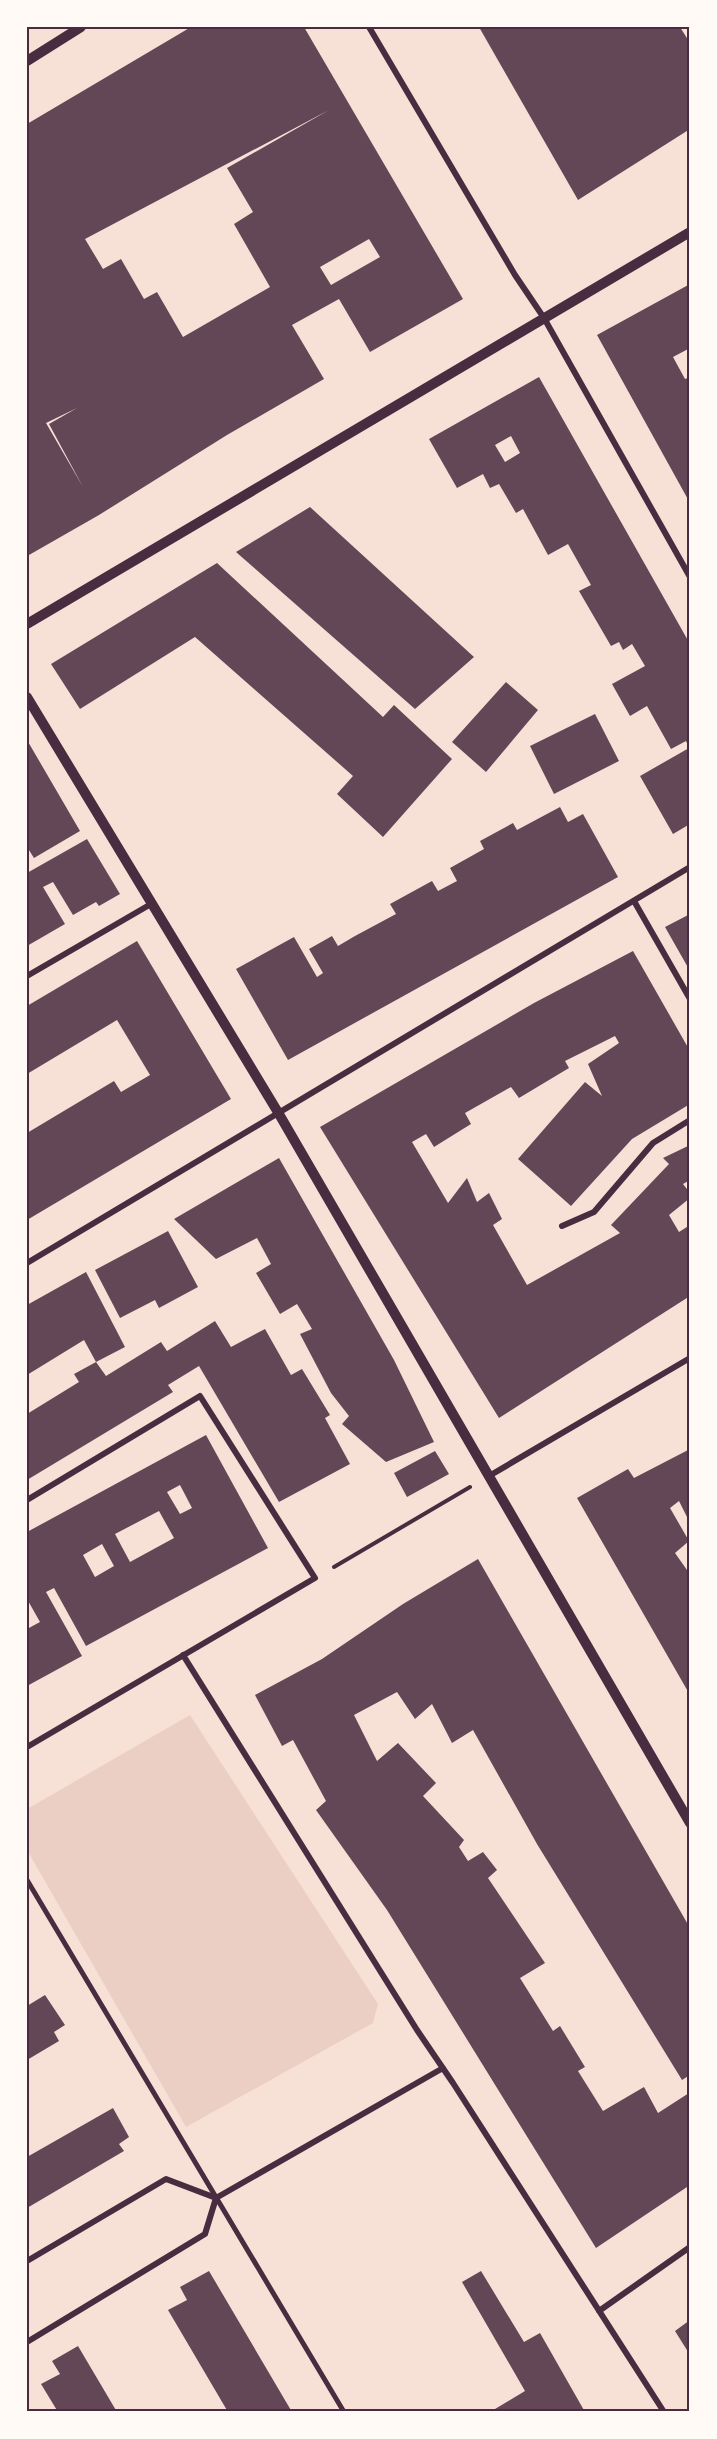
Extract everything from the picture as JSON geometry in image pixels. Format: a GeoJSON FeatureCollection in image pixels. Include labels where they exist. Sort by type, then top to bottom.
{"type":"FeatureCollection","features":[{"type":"Feature","properties":{"kind":"street"},"geometry":{"type":"LineString","coordinates":[[27,61],[81,27]]}},
{"type":"Feature","properties":{"kind":"street"},"geometry":{"type":"LineString","coordinates":[[369,27],[515,274],[544,318],[690,577]]}},
{"type":"Feature","properties":{"kind":"street"},"geometry":{"type":"LineString","coordinates":[[27,624],[690,232]]}},
{"type":"Feature","properties":{"kind":"street"},"geometry":{"type":"LineString","coordinates":[[27,697],[279,1113],[690,1823]]}},
{"type":"Feature","properties":{"kind":"street"},"geometry":{"type":"LineString","coordinates":[[27,1263],[690,867]]}},
{"type":"Feature","properties":{"kind":"street"},"geometry":{"type":"LineString","coordinates":[[634,901],[690,999]]}},
{"type":"Feature","properties":{"kind":"street"},"geometry":{"type":"LineString","coordinates":[[27,976],[151,904]]}},
{"type":"Feature","properties":{"kind":"street"},"geometry":{"type":"LineString","coordinates":[[562,1226],[594,1212],[653,1143],[690,1120]]}},
{"type":"Feature","properties":{"kind":"street"},"geometry":{"type":"LineString","coordinates":[[489,1476],[690,1358]]}},
{"type":"Feature","properties":{"kind":"street"},"geometry":{"type":"LineString","coordinates":[[27,1500],[200,1396],[315,1578],[27,1747]]}},
{"type":"Feature","properties":{"kind":"street"},"geometry":{"type":"LineString","coordinates":[[183,1655],[417,2030],[664,2412]]}},
{"type":"Feature","properties":{"kind":"street"},"geometry":{"type":"LineString","coordinates":[[27,1880],[344,2412]]}},
{"type":"Feature","properties":{"kind":"street"},"geometry":{"type":"LineString","coordinates":[[27,2342],[205,2234],[216,2198],[443,2068]]}},
{"type":"Feature","properties":{"kind":"street"},"geometry":{"type":"LineString","coordinates":[[27,2262],[166,2179],[216,2198]]}},
{"type":"Feature","properties":{"kind":"street"},"geometry":{"type":"LineString","coordinates":[[599,2311],[690,2247]]}},
{"type":"Feature","properties":{"kind":"path"},"geometry":{"type":"LineString","coordinates":[[315,1578],[489,1476]]}},
{"type":"Feature","properties":{"kind":"shaded area"},"geometry":{"type":"Polygon","coordinates":[[[190,1715],[378,2004],[373,2023],[186,2127],[27,1850],[27,1809],[190,1715]]]}},
{"type":"Feature","properties":{"kind":"building"},"geometry":{"type":"Polygon","coordinates":[[[191,27],[304,27],[463,299],[370,352],[339,299],[292,325],[324,379],[29,555],[27,551],[27,124],[191,27]],[[329,110],[85,239],[103,269],[121,259],[144,299],[157,292],[183,337],[270,287],[234,224],[253,212],[227,168],[329,110]],[[369,239],[320,267],[331,285],[380,257],[369,239]],[[77,408],[46,423],[83,487],[49,424],[77,408]]]}},
{"type":"Feature","properties":{"kind":"building"},"geometry":{"type":"Polygon","coordinates":[[[479,27],[680,27],[690,43],[690,129],[578,200],[479,27]]]}},
{"type":"Feature","properties":{"kind":"building"},"geometry":{"type":"Polygon","coordinates":[[[690,284],[690,348],[673,357],[685,379],[690,377],[690,503],[597,335],[690,284]]]}},
{"type":"Feature","properties":{"kind":"building"},"geometry":{"type":"Polygon","coordinates":[[[539,377],[690,644],[690,824],[673,834],[640,776],[689,748],[686,741],[671,749],[647,706],[630,716],[612,684],[645,666],[632,644],[623,650],[619,642],[611,646],[579,591],[591,585],[568,544],[548,555],[523,509],[516,513],[499,484],[490,488],[483,474],[457,488],[429,439],[539,377]],[[511,436],[495,445],[505,462],[520,453],[511,436]]]}},
{"type":"Feature","properties":{"kind":"building"},"geometry":{"type":"Polygon","coordinates":[[[310,507],[474,657],[415,709],[236,552],[310,507]]]}},
{"type":"Feature","properties":{"kind":"building"},"geometry":{"type":"Polygon","coordinates":[[[217,563],[383,717],[394,705],[452,759],[383,837],[337,794],[353,776],[195,637],[80,709],[51,664],[217,563]]]}},
{"type":"Feature","properties":{"kind":"building"},"geometry":{"type":"Polygon","coordinates":[[[506,682],[538,710],[486,772],[452,742],[506,682]]]}},
{"type":"Feature","properties":{"kind":"building"},"geometry":{"type":"Polygon","coordinates":[[[595,714],[619,761],[554,794],[530,746],[595,714]]]}},
{"type":"Feature","properties":{"kind":"building"},"geometry":{"type":"Polygon","coordinates":[[[27,740],[80,831],[34,858],[27,847],[27,740]]]}},
{"type":"Feature","properties":{"kind":"building"},"geometry":{"type":"Polygon","coordinates":[[[560,807],[568,822],[583,814],[618,877],[288,1060],[236,969],[294,937],[317,977],[323,973],[309,949],[332,936],[338,946],[396,914],[390,904],[432,881],[438,891],[457,881],[450,868],[484,849],[480,841],[513,823],[517,830],[560,807]]]}},
{"type":"Feature","properties":{"kind":"building"},"geometry":{"type":"Polygon","coordinates":[[[87,839],[120,894],[99,906],[96,902],[73,915],[53,882],[43,887],[65,924],[27,946],[27,873],[87,839]]]}},
{"type":"Feature","properties":{"kind":"building"},"geometry":{"type":"Polygon","coordinates":[[[690,914],[690,971],[665,927],[690,914]]]}},
{"type":"Feature","properties":{"kind":"building"},"geometry":{"type":"Polygon","coordinates":[[[137,941],[231,1099],[27,1220],[27,1133],[114,1081],[121,1092],[150,1075],[117,1020],[27,1074],[27,1006],[137,941]]]}},
{"type":"Feature","properties":{"kind":"building"},"geometry":{"type":"Polygon","coordinates":[[[633,951],[690,1051],[690,1104],[632,1139],[571,1206],[518,1159],[585,1082],[602,1096],[588,1064],[619,1043],[615,1036],[565,1061],[569,1068],[519,1098],[511,1087],[465,1113],[471,1124],[434,1147],[426,1134],[412,1142],[448,1203],[467,1178],[477,1202],[489,1193],[502,1219],[493,1225],[527,1285],[620,1233],[611,1225],[669,1164],[663,1158],[690,1145],[690,1180],[683,1184],[690,1193],[690,1198],[669,1215],[679,1232],[690,1225],[690,1296],[499,1418],[320,1127],[534,1003],[633,951]]]}},
{"type":"Feature","properties":{"kind":"building"},"geometry":{"type":"Polygon","coordinates":[[[279,1158],[394,1360],[434,1442],[386,1462],[342,1424],[349,1416],[331,1393],[300,1334],[312,1329],[297,1304],[280,1314],[256,1273],[271,1264],[257,1238],[216,1259],[174,1219],[279,1158]]]}},
{"type":"Feature","properties":{"kind":"building"},"geometry":{"type":"Polygon","coordinates":[[[168,1231],[198,1287],[159,1308],[155,1300],[120,1318],[95,1270],[168,1231]]]}},
{"type":"Feature","properties":{"kind":"building"},"geometry":{"type":"Polygon","coordinates":[[[86,1272],[125,1347],[96,1362],[84,1340],[27,1375],[27,1305],[86,1272]]]}},
{"type":"Feature","properties":{"kind":"building"},"geometry":{"type":"Polygon","coordinates":[[[215,1321],[231,1347],[265,1329],[291,1375],[302,1369],[330,1415],[325,1418],[350,1464],[279,1502],[199,1366],[168,1385],[173,1392],[27,1480],[27,1414],[79,1382],[74,1374],[96,1362],[106,1376],[161,1342],[167,1351],[215,1321]]]}},
{"type":"Feature","properties":{"kind":"building"},"geometry":{"type":"Polygon","coordinates":[[[206,1435],[268,1548],[86,1646],[54,1588],[46,1592],[82,1656],[27,1686],[27,1629],[40,1622],[27,1599],[27,1532],[206,1435]],[[180,1485],[167,1492],[180,1514],[192,1508],[180,1485]],[[159,1511],[115,1534],[130,1562],[174,1538],[159,1511]],[[102,1544],[83,1555],[95,1577],[114,1566],[102,1544]]]}},
{"type":"Feature","properties":{"kind":"building"},"geometry":{"type":"Polygon","coordinates":[[[690,1449],[690,1518],[688,1519],[679,1501],[670,1508],[689,1541],[675,1553],[687,1570],[690,1567],[690,1695],[577,1498],[628,1469],[634,1478],[690,1449]]]}},
{"type":"Feature","properties":{"kind":"building"},"geometry":{"type":"Polygon","coordinates":[[[435,1451],[449,1474],[407,1497],[394,1473],[435,1451]]]}},
{"type":"Feature","properties":{"kind":"building"},"geometry":{"type":"Polygon","coordinates":[[[478,1559],[690,1928],[690,2075],[682,2080],[537,1844],[473,1730],[452,1743],[432,1704],[415,1719],[397,1692],[354,1715],[377,1761],[398,1743],[436,1783],[423,1796],[464,1840],[459,1847],[468,1861],[483,1852],[497,1870],[488,1878],[545,1963],[520,1978],[553,2031],[560,2026],[585,2067],[578,2071],[603,2111],[644,2087],[658,2113],[689,2093],[690,2095],[690,2185],[596,2248],[387,1910],[316,1810],[326,1801],[293,1740],[282,1746],[255,1695],[322,1659],[403,1604],[478,1559]]]}},
{"type":"Feature","properties":{"kind":"building"},"geometry":{"type":"Polygon","coordinates":[[[45,1995],[65,2025],[54,2032],[59,2041],[27,2060],[27,2006],[45,1995]]]}},
{"type":"Feature","properties":{"kind":"building"},"geometry":{"type":"Polygon","coordinates":[[[113,2108],[129,2137],[119,2144],[124,2151],[27,2208],[27,2157],[113,2108]]]}},
{"type":"Feature","properties":{"kind":"building"},"geometry":{"type":"Polygon","coordinates":[[[209,2271],[292,2412],[228,2412],[168,2310],[187,2300],[180,2287],[209,2271]]]}},
{"type":"Feature","properties":{"kind":"building"},"geometry":{"type":"Polygon","coordinates":[[[481,2271],[524,2342],[540,2333],[585,2412],[490,2412],[525,2391],[462,2282],[481,2271]]]}},
{"type":"Feature","properties":{"kind":"building"},"geometry":{"type":"Polygon","coordinates":[[[690,2320],[690,2355],[675,2331],[690,2320]]]}},
{"type":"Feature","properties":{"kind":"building"},"geometry":{"type":"Polygon","coordinates":[[[78,2346],[117,2412],[58,2412],[41,2384],[60,2374],[52,2361],[78,2346]]]}}]}
